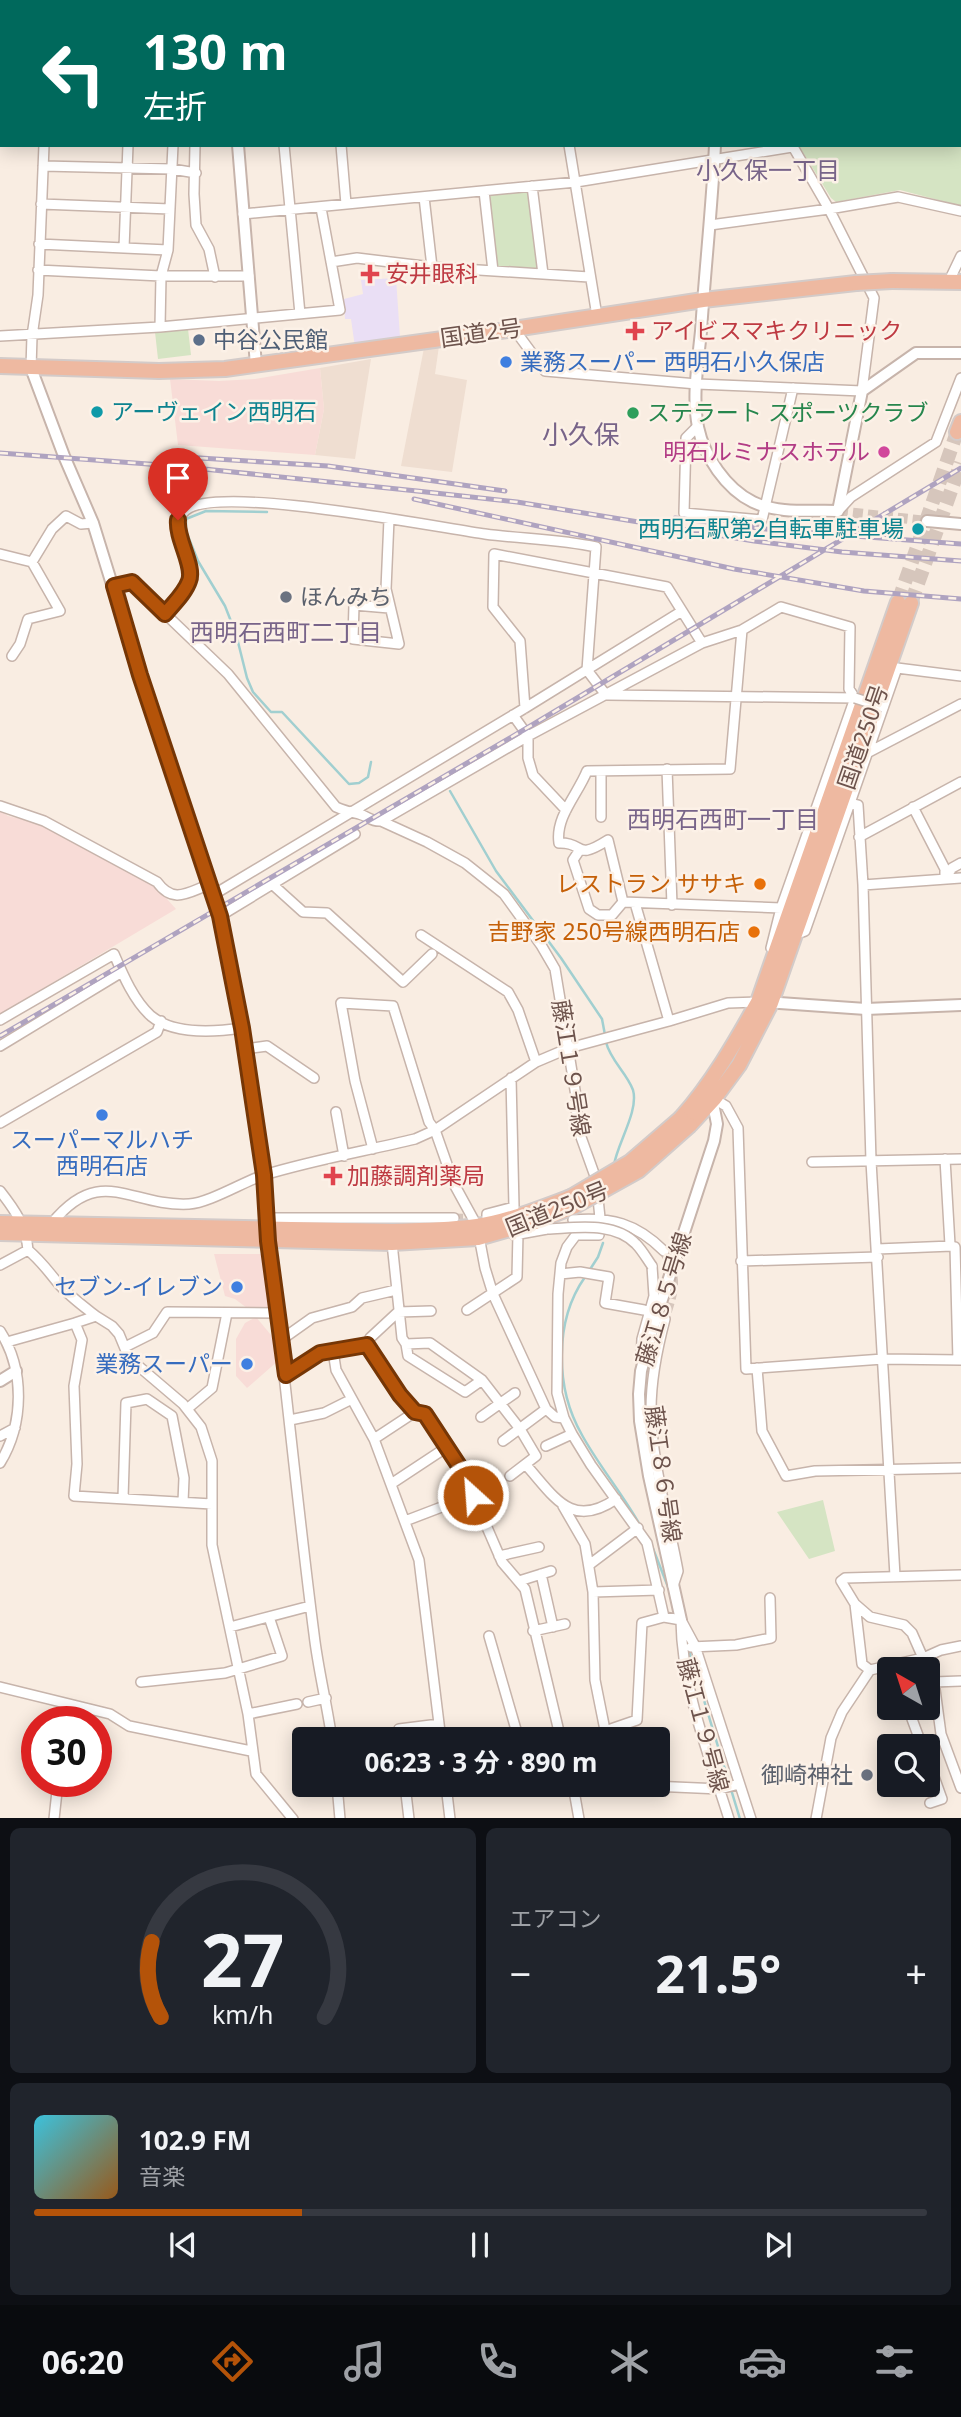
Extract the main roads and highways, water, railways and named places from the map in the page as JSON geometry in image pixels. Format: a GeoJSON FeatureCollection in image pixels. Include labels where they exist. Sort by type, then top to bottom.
{"type":"FeatureCollection","features":[{"type":"Feature","properties":{"kind":"highway","name":"国道2号"},"geometry":{"type":"LineString","coordinates":[[0,366],[159,372],[257,365],[703,300],[856,283],[955,282]]}},
{"type":"Feature","properties":{"kind":"highway","name":"国道250号"},"geometry":{"type":"LineString","coordinates":[[0,1223],[24,1228],[268,1229],[392,1243],[483,1231],[533,1211],[573,1208],[686,1122],[709,1095],[765,1002],[794,935],[904,602],[768,974],[765,1002]]}},
{"type":"Feature","properties":{"kind":"highway","name":"国道250号"},"geometry":{"type":"LineString","coordinates":[[0,1233],[52,1223],[483,1231]]}},
{"type":"Feature","properties":{"kind":"waterway"},"geometry":{"type":"LineString","coordinates":[[267,512],[206,511],[186,519],[186,531],[198,561],[225,606],[253,692],[271,712],[282,712],[349,784],[359,783],[368,777],[371,762]]}},
{"type":"Feature","properties":{"kind":"waterway"},"geometry":{"type":"LineString","coordinates":[[450,791],[496,871],[561,958],[602,1019],[605,1035]]}},
{"type":"Feature","properties":{"kind":"waterway"},"geometry":{"type":"LineString","coordinates":[[606,1042],[611,1055],[630,1084],[634,1098],[614,1165]]}},
{"type":"Feature","properties":{"kind":"waterway"},"geometry":{"type":"LineString","coordinates":[[589,1271],[603,1243]]}},
{"type":"Feature","properties":{"kind":"waterway"},"geometry":{"type":"LineString","coordinates":[[585,1277],[575,1294],[563,1334],[563,1376],[567,1397],[582,1435],[640,1525]]}},
{"type":"Feature","properties":{"kind":"waterway"},"geometry":{"type":"LineString","coordinates":[[652,1546],[670,1592]]}},
{"type":"Feature","properties":{"kind":"waterway"},"geometry":{"type":"LineString","coordinates":[[686,1641],[740,1818]]}},
{"type":"Feature","properties":{"kind":"tunnel"},"geometry":{"type":"LineString","coordinates":[[898,602],[957,432]]}},
{"type":"Feature","properties":{"kind":"tunnel"},"geometry":{"type":"LineString","coordinates":[[911,603],[961,463]]}},
{"type":"Feature","properties":{"kind":"tunnel"},"geometry":{"type":"LineString","coordinates":[[838,511],[927,521]]}},
{"type":"Feature","properties":{"kind":"tunnel"},"geometry":{"type":"LineString","coordinates":[[454,1218],[490,1219]]}},
{"type":"Feature","properties":{"kind":"tunnel"},"geometry":{"type":"LineString","coordinates":[[664,1251],[674,1285],[665,1319]]}},
{"type":"Feature","properties":{"kind":"railway"},"geometry":{"type":"LineString","coordinates":[[0,453],[175,466],[517,502],[754,541],[842,552],[961,561]]}},
{"type":"Feature","properties":{"kind":"railway"},"geometry":{"type":"LineString","coordinates":[[168,456],[328,466],[505,491]]}},
{"type":"Feature","properties":{"kind":"railway"},"geometry":{"type":"LineString","coordinates":[[0,1036],[532,725],[961,468]]}},
{"type":"Feature","properties":{"kind":"railway"},"geometry":{"type":"LineString","coordinates":[[414,499],[734,569],[864,591],[961,599]]}},
{"type":"Feature","properties":{"kind":"railway"},"geometry":{"type":"LineString","coordinates":[[675,518],[774,530],[961,544]]}},
{"type":"Feature","properties":{"kind":"place","name":"安井眼科"},"geometry":{"type":"Point","coordinates":[370,274]}},
{"type":"Feature","properties":{"kind":"place","name":"アイビスマキクリニック"},"geometry":{"type":"Point","coordinates":[635,331]}},
{"type":"Feature","properties":{"kind":"place","name":"中谷公民館"},"geometry":{"type":"Point","coordinates":[199,340]}},
{"type":"Feature","properties":{"kind":"place","name":"業務スーパー 西明石小久保店"},"geometry":{"type":"Point","coordinates":[506,362]}},
{"type":"Feature","properties":{"kind":"place","name":"アーヴェイン西明石"},"geometry":{"type":"Point","coordinates":[97,412]}},
{"type":"Feature","properties":{"kind":"place","name":"ステラート スポーツクラブ"},"geometry":{"type":"Point","coordinates":[633,413]}},
{"type":"Feature","properties":{"kind":"place","name":"明石ルミナスホテル"},"geometry":{"type":"Point","coordinates":[884,452]}},
{"type":"Feature","properties":{"kind":"place","name":"西明石駅第2自転車駐車場"},"geometry":{"type":"Point","coordinates":[918,529]}},
{"type":"Feature","properties":{"kind":"place","name":"ほんみち"},"geometry":{"type":"Point","coordinates":[286,597]}},
{"type":"Feature","properties":{"kind":"place","name":"レストラン ササキ"},"geometry":{"type":"Point","coordinates":[760,884]}},
{"type":"Feature","properties":{"kind":"place","name":"吉野家 250号線西明石店"},"geometry":{"type":"Point","coordinates":[754,932]}},
{"type":"Feature","properties":{"kind":"place","name":"スーパーマルハチ 西明石店"},"geometry":{"type":"Point","coordinates":[102,1115]}},
{"type":"Feature","properties":{"kind":"place","name":"加藤調剤薬局"},"geometry":{"type":"Point","coordinates":[333,1176]}},
{"type":"Feature","properties":{"kind":"place","name":"セブン-イレブン"},"geometry":{"type":"Point","coordinates":[237,1287]}},
{"type":"Feature","properties":{"kind":"place","name":"業務スーパー"},"geometry":{"type":"Point","coordinates":[247,1364]}},
{"type":"Feature","properties":{"kind":"place","name":"御崎神社"},"geometry":{"type":"Point","coordinates":[867,1775]}},
{"type":"Feature","properties":{"kind":"district","name":"小久保一丁目"},"geometry":{"type":"Point","coordinates":[768,171]}},
{"type":"Feature","properties":{"kind":"district","name":"小久保"},"geometry":{"type":"Point","coordinates":[581,435]}},
{"type":"Feature","properties":{"kind":"district","name":"西明石西町二丁目"},"geometry":{"type":"Point","coordinates":[286,633]}},
{"type":"Feature","properties":{"kind":"district","name":"西明石西町一丁目"},"geometry":{"type":"Point","coordinates":[723,820]}}]}
